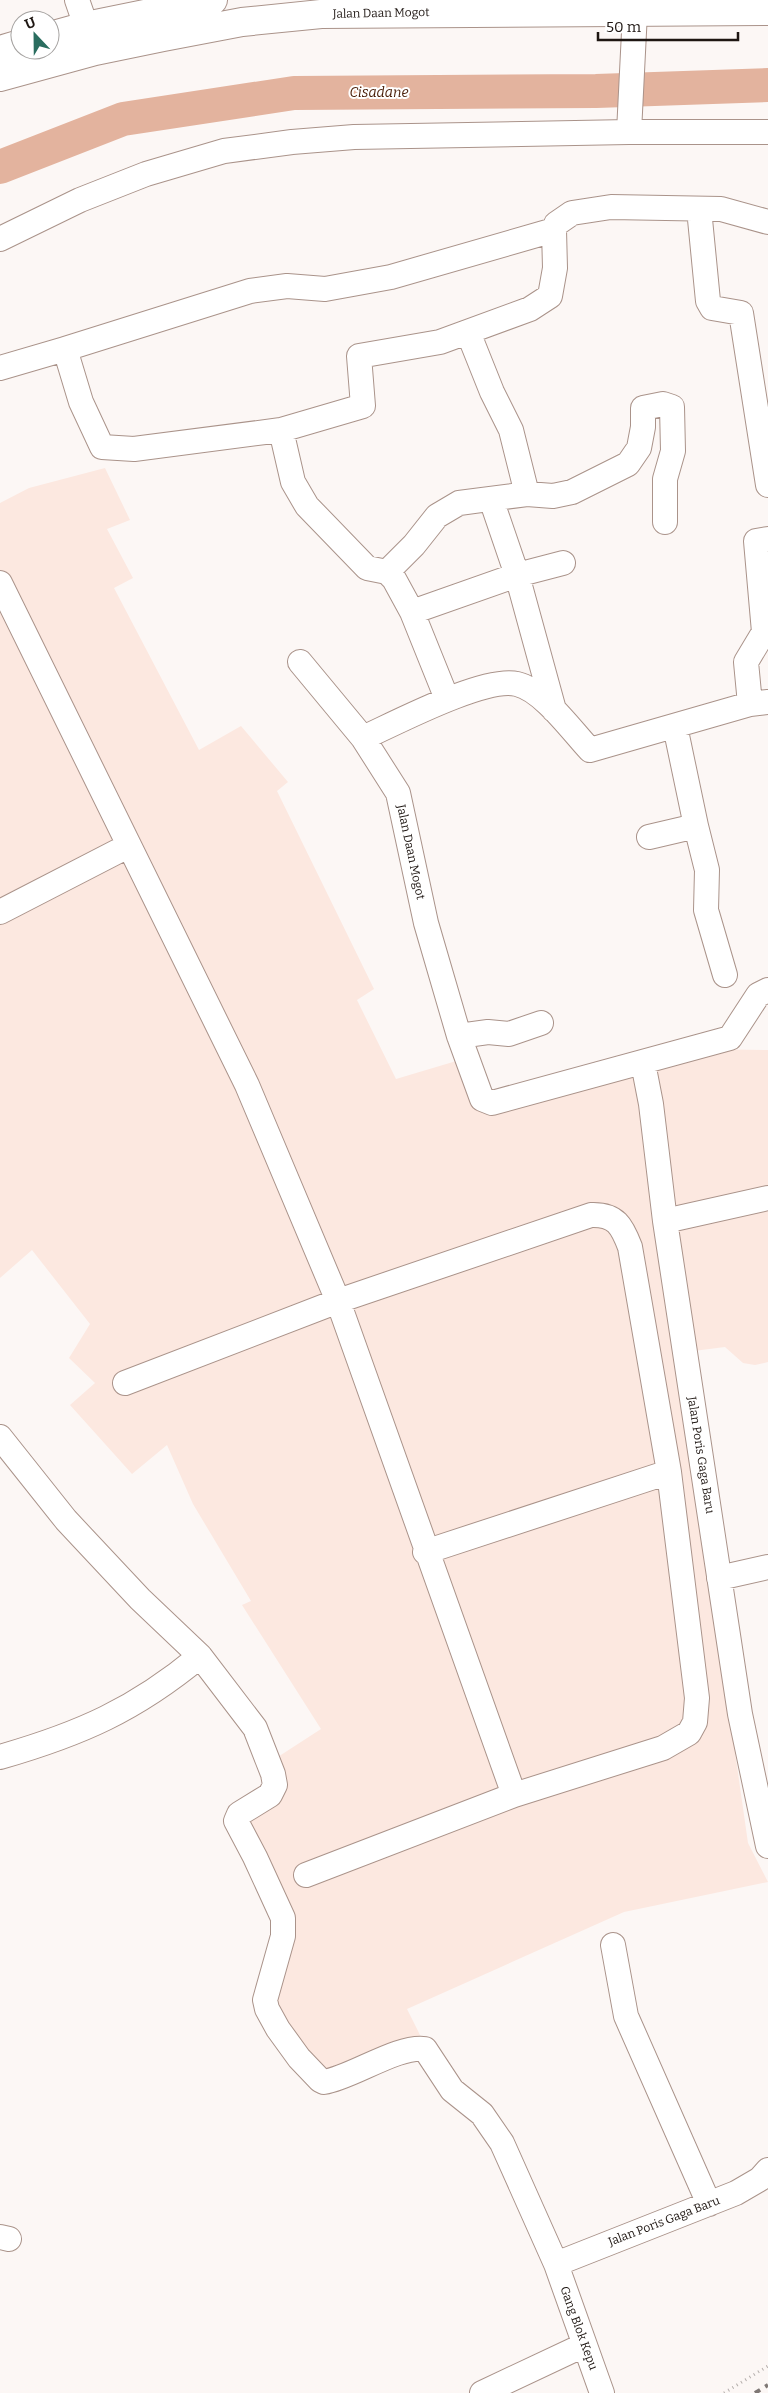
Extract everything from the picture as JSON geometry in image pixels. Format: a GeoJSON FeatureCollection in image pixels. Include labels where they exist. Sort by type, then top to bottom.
{"type":"FeatureCollection","features":[{"type":"Feature","properties":{"kind":"highway"},"geometry":{"type":"LineString","coordinates":[[60,33],[86,26],[213,0]]}},
{"type":"Feature","properties":{"kind":"highway","name":"Jalan Daan Mogot"},"geometry":{"type":"LineString","coordinates":[[0,77],[95,51],[321,7],[636,12],[768,11]]}},
{"type":"Feature","properties":{"kind":"street"},"geometry":{"type":"LineString","coordinates":[[77,0],[86,26]]}},
{"type":"Feature","properties":{"kind":"street"},"geometry":{"type":"LineString","coordinates":[[630,125],[636,12]]}},
{"type":"Feature","properties":{"kind":"street"},"geometry":{"type":"LineString","coordinates":[[0,239],[80,200],[146,174],[224,151],[292,142],[354,137],[630,125],[768,132]]}},
{"type":"Feature","properties":{"kind":"street"},"geometry":{"type":"LineString","coordinates":[[65,349],[81,402],[102,447],[134,449],[281,430],[363,406],[359,356],[440,342],[530,310],[550,296],[555,268],[554,230],[556,224],[572,213],[611,207],[721,210],[768,222]]}},
{"type":"Feature","properties":{"kind":"street"},"geometry":{"type":"LineString","coordinates":[[699,209],[708,301],[712,308],[741,313],[768,485]]}},
{"type":"Feature","properties":{"kind":"street"},"geometry":{"type":"LineString","coordinates":[[0,368],[250,291],[287,286],[326,289],[390,277],[554,230]]}},
{"type":"Feature","properties":{"kind":"street"},"geometry":{"type":"LineString","coordinates":[[468,332],[492,392],[511,430],[527,494]]}},
{"type":"Feature","properties":{"kind":"street"},"geometry":{"type":"LineString","coordinates":[[387,572],[414,545],[438,516],[459,503],[527,494],[546,496],[572,492],[628,464],[638,448],[643,427],[643,408],[649,405],[670,405],[672,409],[674,451],[664,479],[665,522]]}},
{"type":"Feature","properties":{"kind":"street"},"geometry":{"type":"LineString","coordinates":[[281,430],[293,482],[307,506],[367,568],[387,572],[394,579],[412,612],[447,699]]}},
{"type":"Feature","properties":{"kind":"street"},"geometry":{"type":"LineString","coordinates":[[491,499],[517,575],[554,712]]}},
{"type":"Feature","properties":{"kind":"street"},"geometry":{"type":"LineString","coordinates":[[364,738],[447,699],[500,682],[518,684],[540,696],[590,750],[759,703],[746,662],[764,632],[756,541],[768,539]]}},
{"type":"Feature","properties":{"kind":"street"},"geometry":{"type":"LineString","coordinates":[[412,612],[517,575],[563,563]]}},
{"type":"Feature","properties":{"kind":"street"},"geometry":{"type":"LineString","coordinates":[[0,583],[247,1086],[338,1301],[514,1795]]}},
{"type":"Feature","properties":{"kind":"street","name":"Jalan Daan Mogot"},"geometry":{"type":"LineString","coordinates":[[300,662],[364,738],[398,794],[426,923],[459,1036],[482,1099],[492,1103],[730,1038],[758,995],[768,990]]}},
{"type":"Feature","properties":{"kind":"street"},"geometry":{"type":"LineString","coordinates":[[675,726],[707,870],[706,910],[725,975]]}},
{"type":"Feature","properties":{"kind":"street"},"geometry":{"type":"LineString","coordinates":[[649,837],[696,826]]}},
{"type":"Feature","properties":{"kind":"street"},"geometry":{"type":"LineString","coordinates":[[0,912],[128,846]]}},
{"type":"Feature","properties":{"kind":"street"},"geometry":{"type":"LineString","coordinates":[[459,1036],[488,1032],[509,1034],[541,1024]]}},
{"type":"Feature","properties":{"kind":"street","name":"Jalan Poris Gaga Baru"},"geometry":{"type":"LineString","coordinates":[[643,1063],[651,1104],[665,1221],[740,1714],[768,1846]]}},
{"type":"Feature","properties":{"kind":"street"},"geometry":{"type":"LineString","coordinates":[[665,1221],[768,1198]]}},
{"type":"Feature","properties":{"kind":"street"},"geometry":{"type":"LineString","coordinates":[[125,1384],[338,1301],[591,1215],[604,1215],[617,1222],[630,1247],[669,1472],[697,1698],[695,1722],[689,1733],[663,1748],[514,1795],[306,1875]]}},
{"type":"Feature","properties":{"kind":"street"},"geometry":{"type":"LineString","coordinates":[[0,1437],[66,1520],[140,1599],[200,1656],[175,1677],[102,1722],[66,1737],[0,1757]]}},
{"type":"Feature","properties":{"kind":"street"},"geometry":{"type":"LineString","coordinates":[[426,1552],[669,1472]]}},
{"type":"Feature","properties":{"kind":"street"},"geometry":{"type":"LineString","coordinates":[[719,1578],[768,1567]]}},
{"type":"Feature","properties":{"kind":"street","name":"Gang Blok Kepu"},"geometry":{"type":"LineString","coordinates":[[200,1656],[255,1728],[273,1774],[275,1786],[270,1795],[239,1814],[236,1821],[283,1918],[283,1936],[265,2000],[278,2029],[299,2058],[324,2082],[380,2060],[425,2048],[452,2090],[492,2125],[502,2143],[556,2264],[602,2393]]}},
{"type":"Feature","properties":{"kind":"street"},"geometry":{"type":"LineString","coordinates":[[612,1945],[626,2016],[708,2204]]}},
{"type":"Feature","properties":{"kind":"street","name":"Jalan Poris Gaga Baru"},"geometry":{"type":"LineString","coordinates":[[556,2264],[736,2193],[760,2179],[768,2170]]}},
{"type":"Feature","properties":{"kind":"street"},"geometry":{"type":"LineString","coordinates":[[482,2393],[584,2345]]}},
{"type":"Feature","properties":{"kind":"path"},"geometry":{"type":"LineString","coordinates":[[724,2393],[768,2366]]}},
{"type":"Feature","properties":{"kind":"shaded area"},"geometry":{"type":"Polygon","coordinates":[[[105,468],[130,520],[107,529],[133,578],[114,588],[199,750],[241,726],[288,782],[277,791],[374,989],[357,1000],[396,1079],[463,1059],[476,1105],[701,1049],[768,1050],[768,1362],[755,1365],[743,1363],[725,1347],[678,1353],[748,1843],[768,1882],[624,1912],[407,2009],[424,2043],[323,2092],[257,2008],[280,1926],[228,1830],[273,1799],[267,1764],[321,1729],[242,1605],[251,1601],[193,1504],[167,1445],[132,1474],[70,1405],[95,1383],[69,1358],[90,1324],[32,1250],[0,1278],[0,503],[29,488],[105,468]]]}},
{"type":"Feature","properties":{"kind":"waterway","name":"Cisadane"},"geometry":{"type":"LineString","coordinates":[[0,167],[123,119],[294,93],[596,91],[768,85]]}},
{"type":"Feature","properties":{"kind":"railway"},"geometry":{"type":"LineString","coordinates":[[755,2393],[768,2385]]}}]}
